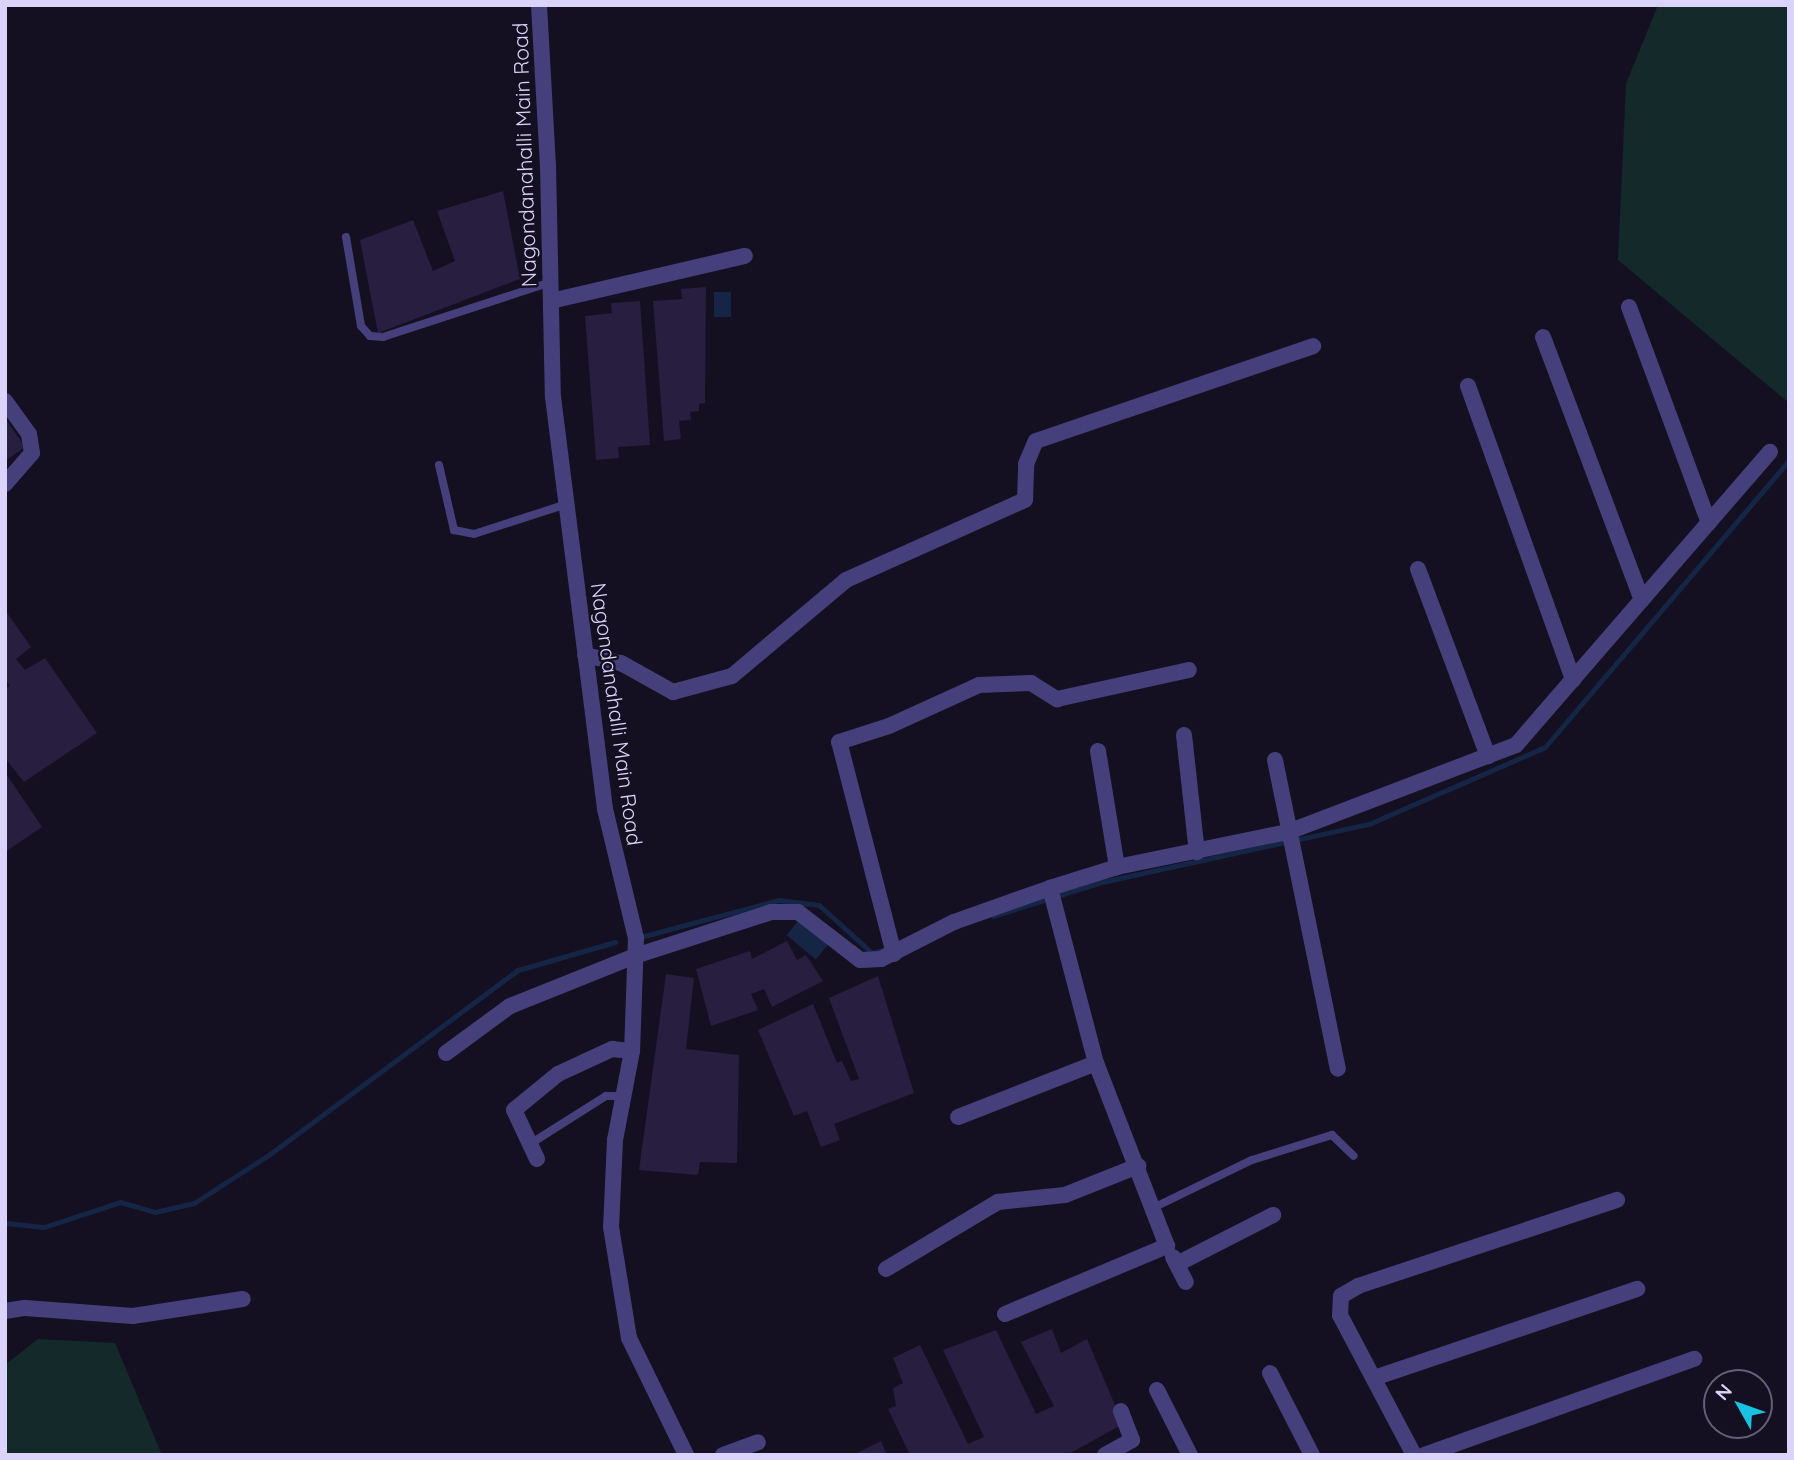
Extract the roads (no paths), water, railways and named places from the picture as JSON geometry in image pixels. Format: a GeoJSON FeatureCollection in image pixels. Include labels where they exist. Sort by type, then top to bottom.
{"type":"FeatureCollection","features":[{"type":"Feature","properties":{"kind":"street","name":"Nagondanahalli Main Road"},"geometry":{"type":"LineString","coordinates":[[544,7],[553,397],[605,808],[636,938],[632,1051],[615,1140],[611,1227],[629,1338],[686,1455]]}},
{"type":"Feature","properties":{"kind":"street"},"geometry":{"type":"LineString","coordinates":[[551,301],[746,256]]}},
{"type":"Feature","properties":{"kind":"street"},"geometry":{"type":"LineString","coordinates":[[1629,307],[1709,523]]}},
{"type":"Feature","properties":{"kind":"street"},"geometry":{"type":"LineString","coordinates":[[1543,337],[1642,600]]}},
{"type":"Feature","properties":{"kind":"street"},"geometry":{"type":"LineString","coordinates":[[585,654],[621,663],[673,692],[732,676],[846,579],[1025,500],[1026,464],[1036,441],[1313,346]]}},
{"type":"Feature","properties":{"kind":"street"},"geometry":{"type":"LineString","coordinates":[[1468,386],[1573,680]]}},
{"type":"Feature","properties":{"kind":"street"},"geometry":{"type":"LineString","coordinates":[[5,401],[29,434],[32,453],[5,484]]}},
{"type":"Feature","properties":{"kind":"street"},"geometry":{"type":"LineString","coordinates":[[446,1053],[510,1006],[635,956],[771,912],[798,912],[820,925],[860,960],[894,954],[954,922],[1050,888],[1117,867],[1288,832],[1516,745],[1770,452]]}},
{"type":"Feature","properties":{"kind":"street"},"geometry":{"type":"LineString","coordinates":[[1418,569],[1489,756]]}},
{"type":"Feature","properties":{"kind":"street"},"geometry":{"type":"LineString","coordinates":[[894,954],[839,742],[889,726],[979,685],[1031,683],[1057,699],[1189,670]]}},
{"type":"Feature","properties":{"kind":"street"},"geometry":{"type":"LineString","coordinates":[[1184,734],[1197,852]]}},
{"type":"Feature","properties":{"kind":"street"},"geometry":{"type":"LineString","coordinates":[[1098,751],[1117,867]]}},
{"type":"Feature","properties":{"kind":"street"},"geometry":{"type":"LineString","coordinates":[[1275,760],[1338,1069]]}},
{"type":"Feature","properties":{"kind":"street"},"geometry":{"type":"LineString","coordinates":[[1050,888],[1096,1063],[1167,1246],[1186,1282]]}},
{"type":"Feature","properties":{"kind":"street"},"geometry":{"type":"LineString","coordinates":[[533,1152],[514,1110],[558,1074],[612,1049],[632,1051]]}},
{"type":"Feature","properties":{"kind":"street"},"geometry":{"type":"LineString","coordinates":[[958,1117],[1096,1063]]}},
{"type":"Feature","properties":{"kind":"street"},"geometry":{"type":"LineString","coordinates":[[886,1269],[998,1202],[1065,1195],[1138,1166]]}},
{"type":"Feature","properties":{"kind":"street"},"geometry":{"type":"LineString","coordinates":[[1414,1455],[1340,1315],[1341,1296],[1358,1286],[1617,1200]]}},
{"type":"Feature","properties":{"kind":"street"},"geometry":{"type":"LineString","coordinates":[[1177,1264],[1273,1215]]}},
{"type":"Feature","properties":{"kind":"street"},"geometry":{"type":"LineString","coordinates":[[1005,1314],[1167,1246]]}},
{"type":"Feature","properties":{"kind":"street"},"geometry":{"type":"LineString","coordinates":[[1374,1378],[1637,1289]]}},
{"type":"Feature","properties":{"kind":"street"},"geometry":{"type":"LineString","coordinates":[[5,1311],[25,1308],[133,1316],[243,1299]]}},
{"type":"Feature","properties":{"kind":"street"},"geometry":{"type":"LineString","coordinates":[[1424,1455],[1694,1359]]}},
{"type":"Feature","properties":{"kind":"street"},"geometry":{"type":"LineString","coordinates":[[1270,1373],[1312,1455]]}},
{"type":"Feature","properties":{"kind":"street"},"geometry":{"type":"LineString","coordinates":[[1157,1390],[1190,1455]]}},
{"type":"Feature","properties":{"kind":"street"},"geometry":{"type":"LineString","coordinates":[[1105,1455],[1132,1440],[1121,1411]]}},
{"type":"Feature","properties":{"kind":"street"},"geometry":{"type":"LineString","coordinates":[[723,1455],[758,1442]]}},
{"type":"Feature","properties":{"kind":"lane"},"geometry":{"type":"LineString","coordinates":[[346,237],[361,326],[370,336],[383,337],[551,282]]}},
{"type":"Feature","properties":{"kind":"lane"},"geometry":{"type":"LineString","coordinates":[[439,465],[454,530],[474,534],[567,504]]}},
{"type":"Feature","properties":{"kind":"lane"},"geometry":{"type":"LineString","coordinates":[[533,1152],[606,1097],[623,1096]]}},
{"type":"Feature","properties":{"kind":"lane"},"geometry":{"type":"LineString","coordinates":[[1153,1208],[1252,1160],[1332,1135],[1354,1156]]}},
{"type":"Feature","properties":{"kind":"water"},"geometry":{"type":"Polygon","coordinates":[[[714,292],[731,292],[731,317],[714,317],[714,292]]]}},
{"type":"Feature","properties":{"kind":"water"},"geometry":{"type":"Polygon","coordinates":[[[800,919],[829,943],[816,960],[787,935],[800,919]]]}},
{"type":"Feature","properties":{"kind":"waterway"},"geometry":{"type":"LineString","coordinates":[[993,916],[1102,882],[1369,824],[1545,747],[1789,460]]}},
{"type":"Feature","properties":{"kind":"waterway"},"geometry":{"type":"LineString","coordinates":[[644,936],[778,900],[819,905],[872,953],[886,949]]}},
{"type":"Feature","properties":{"kind":"waterway"},"geometry":{"type":"LineString","coordinates":[[5,1223],[44,1227],[120,1202],[155,1212],[194,1203],[270,1154],[518,970],[615,942]]}}]}
